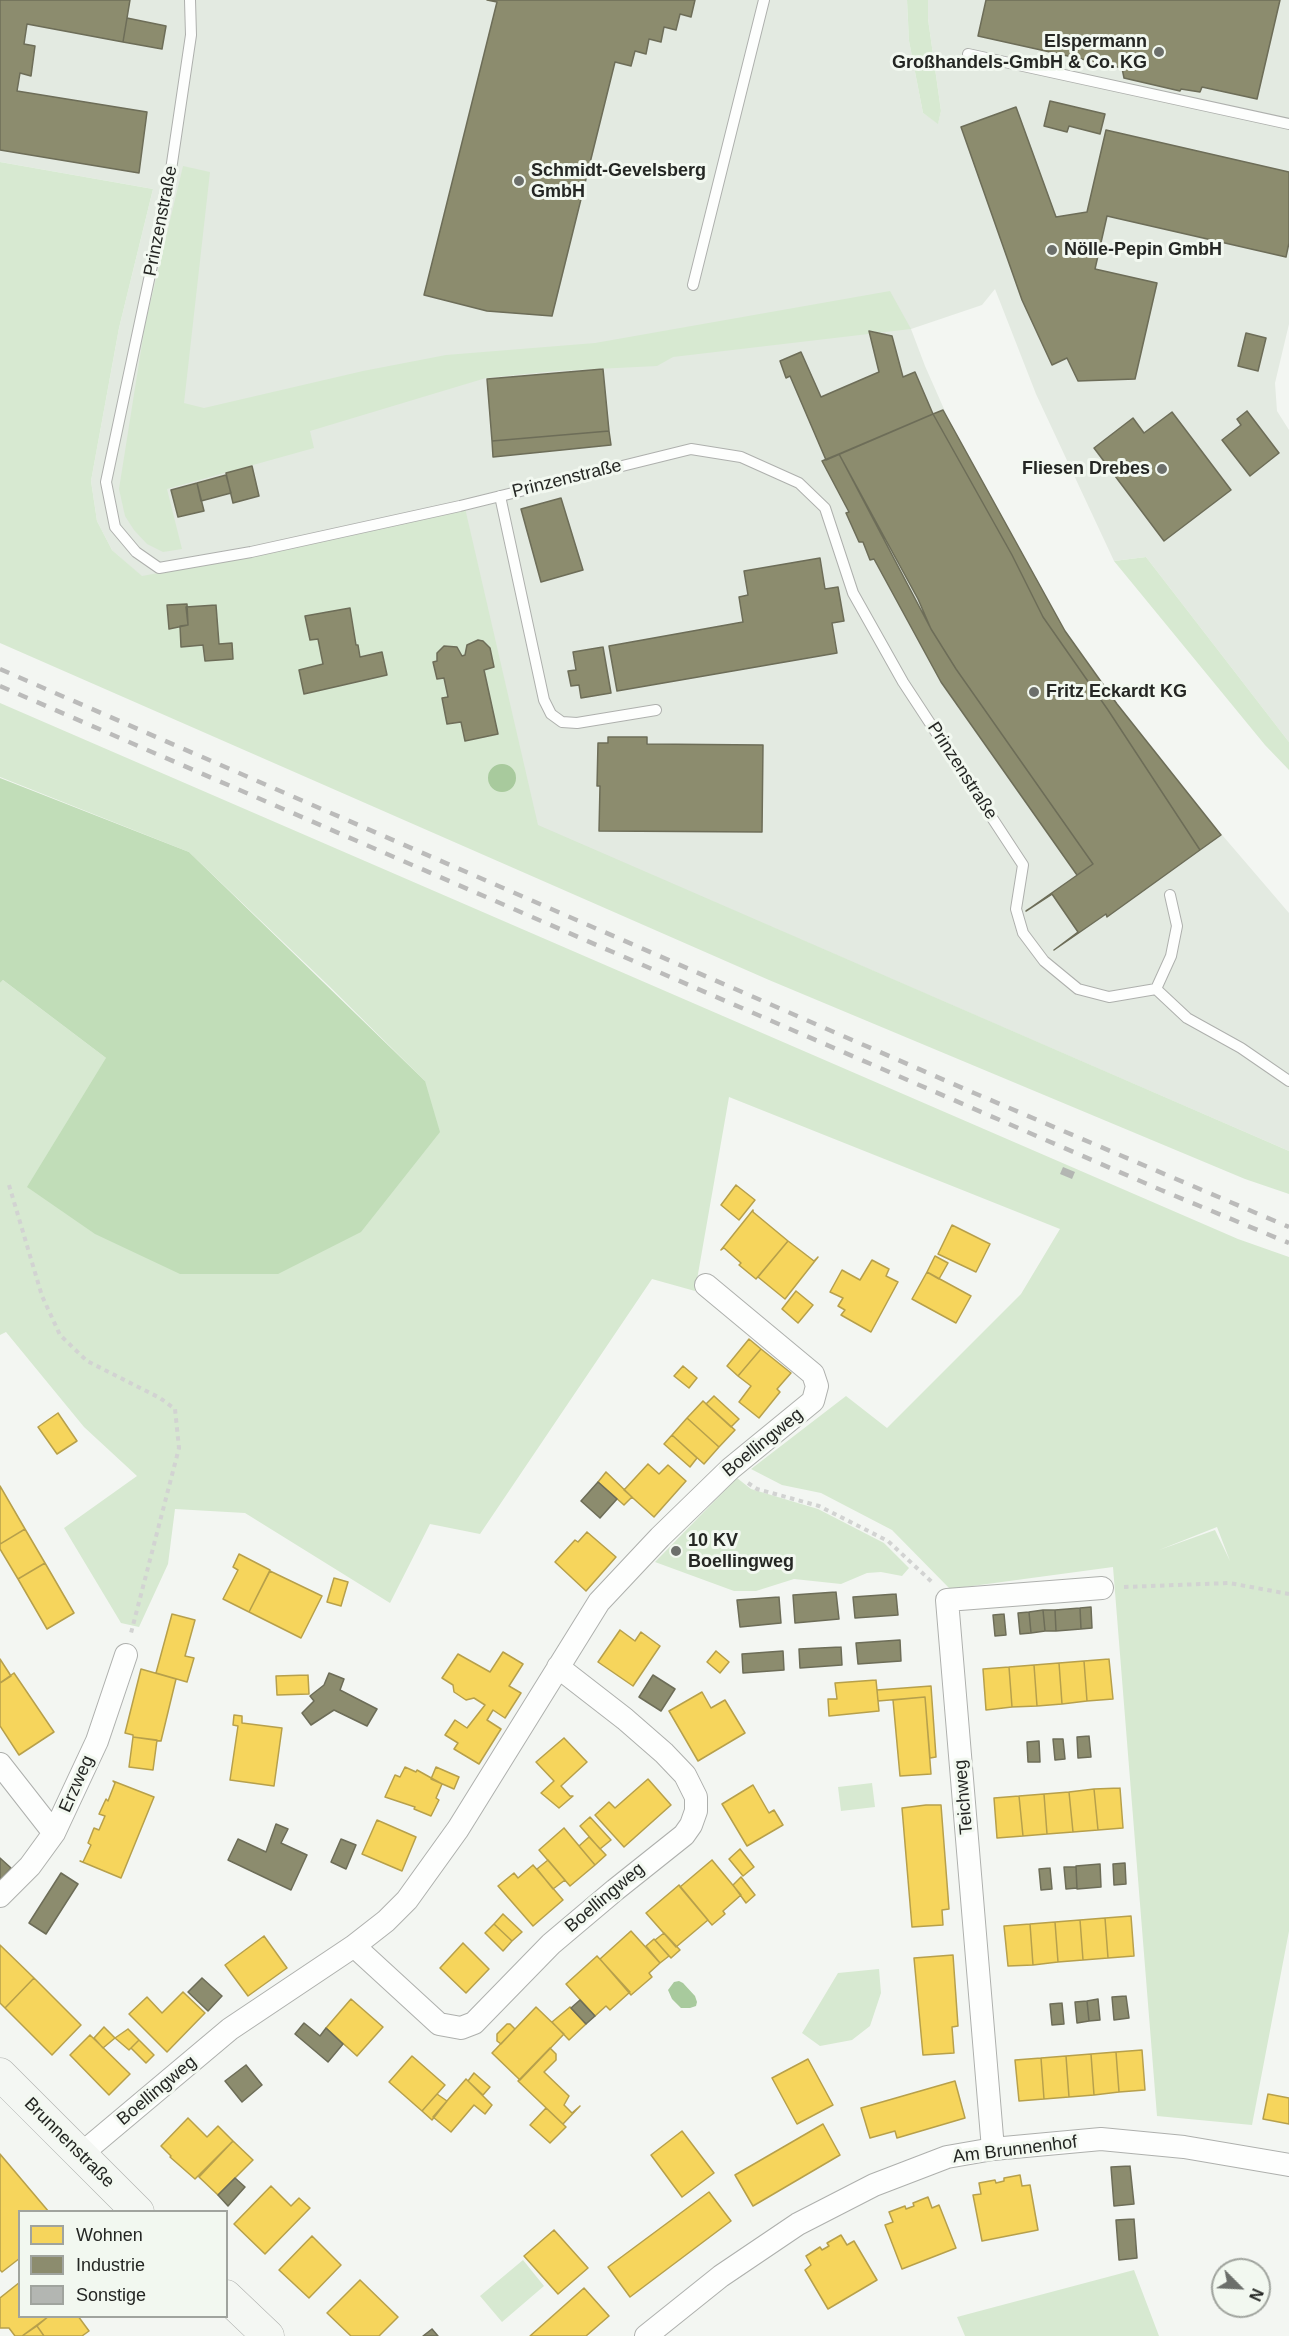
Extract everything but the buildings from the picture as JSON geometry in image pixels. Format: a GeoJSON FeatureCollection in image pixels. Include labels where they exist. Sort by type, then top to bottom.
{"type":"FeatureCollection","features":[{"type":"Feature","properties":{"kind":"main road","name":"Brunnenstraße"},"geometry":{"type":"LineString","coordinates":[[0,2074],[137,2210]]}},
{"type":"Feature","properties":{"kind":"main road"},"geometry":{"type":"LineString","coordinates":[[228,2298],[268,2336]]}},
{"type":"Feature","properties":{"kind":"street","name":"Boellingweg"},"geometry":{"type":"LineString","coordinates":[[80,2155],[230,2029],[354,1946],[386,1921],[407,1900],[458,1829],[599,1602],[660,1537],[730,1468],[813,1401],[817,1386],[813,1374],[706,1285]]}},
{"type":"Feature","properties":{"kind":"street"},"geometry":{"type":"LineString","coordinates":[[947,1599],[1102,1588]]}},
{"type":"Feature","properties":{"kind":"street","name":"Teichweg"},"geometry":{"type":"LineString","coordinates":[[947,1599],[993,2149]]}},
{"type":"Feature","properties":{"kind":"street","name":"Erzweg"},"geometry":{"type":"LineString","coordinates":[[0,1896],[30,1866],[54,1833],[97,1740],[126,1655]]}},
{"type":"Feature","properties":{"kind":"street","name":"Boellingweg"},"geometry":{"type":"LineString","coordinates":[[354,1946],[439,2024],[461,2028],[474,2023],[551,1944],[684,1835],[696,1811],[696,1797],[686,1775],[625,1719],[558,1667]]}},
{"type":"Feature","properties":{"kind":"street"},"geometry":{"type":"LineString","coordinates":[[0,1764],[54,1833]]}},
{"type":"Feature","properties":{"kind":"street","name":"Am Brunnenhof"},"geometry":{"type":"LineString","coordinates":[[646,2336],[722,2276],[798,2224],[874,2186],[947,2157],[993,2149],[1101,2139],[1184,2147],[1289,2165]]}},
{"type":"Feature","properties":{"kind":"lane","name":"Prinzenstraße"},"geometry":{"type":"LineString","coordinates":[[190,0],[190,35],[168,190],[106,482],[114,527],[136,552],[159,568],[251,552],[500,496],[691,449],[741,457],[800,483],[825,508],[853,593],[903,681],[1023,865],[1016,909],[1023,933],[1044,961],[1078,989],[1109,997],[1156,989]]}},
{"type":"Feature","properties":{"kind":"lane"},"geometry":{"type":"LineString","coordinates":[[693,285],[764,0]]}},
{"type":"Feature","properties":{"kind":"lane"},"geometry":{"type":"LineString","coordinates":[[968,54],[1289,124]]}},
{"type":"Feature","properties":{"kind":"lane"},"geometry":{"type":"LineString","coordinates":[[500,496],[544,700],[550,714],[562,722],[577,723],[656,710]]}},
{"type":"Feature","properties":{"kind":"lane"},"geometry":{"type":"LineString","coordinates":[[1170,895],[1177,926],[1171,956],[1156,989],[1187,1018],[1241,1048],[1289,1081]]}},
{"type":"Feature","properties":{"kind":"path"},"geometry":{"type":"LineString","coordinates":[[9,1185],[42,1296],[60,1335],[87,1361],[160,1398],[175,1409],[179,1448],[126,1655]]}},
{"type":"Feature","properties":{"kind":"path"},"geometry":{"type":"LineString","coordinates":[[730,1468],[757,1489],[819,1506],[888,1540],[947,1599]]}},
{"type":"Feature","properties":{"kind":"path"},"geometry":{"type":"LineString","coordinates":[[1102,1588],[1229,1583],[1289,1594]]}},
{"type":"Feature","properties":{"kind":"shaded area"},"geometry":{"type":"Polygon","coordinates":[[[0,0],[907,0],[909,41],[923,113],[938,123],[941,111],[928,19],[928,0],[1289,0],[1289,324],[1275,383],[1277,411],[1289,430],[1289,742],[1146,557],[1114,561],[1036,394],[995,289],[982,305],[911,329],[978,486],[1057,622],[1133,731],[1289,913],[1289,1151],[51,615],[60,578],[141,576],[112,550],[97,521],[91,481],[119,328],[153,189],[0,162],[0,0]]]}},
{"type":"Feature","properties":{"kind":"shaded area"},"geometry":{"type":"Polygon","coordinates":[[[907,0],[928,0],[928,19],[941,111],[938,124],[923,113],[909,41],[907,0]]]}},
{"type":"Feature","properties":{"kind":"shaded area"},"geometry":{"type":"Polygon","coordinates":[[[0,162],[153,189],[119,328],[91,481],[97,521],[112,550],[142,576],[252,556],[465,508],[538,825],[1289,1151],[1289,1194],[1245,1179],[769,980],[0,643],[0,162]]]}},
{"type":"Feature","properties":{"kind":"shaded area"},"geometry":{"type":"Polygon","coordinates":[[[183,166],[210,172],[184,403],[204,408],[363,371],[446,355],[595,343],[890,291],[911,329],[673,357],[657,366],[556,371],[486,378],[310,431],[314,448],[167,489],[182,549],[163,552],[147,544],[134,530],[125,516],[119,489],[145,325],[183,166]]]}},
{"type":"Feature","properties":{"kind":"shaded area"},"geometry":{"type":"Polygon","coordinates":[[[1146,557],[1289,742],[1289,770],[1265,745],[1114,561],[1146,557]]]}},
{"type":"Feature","properties":{"kind":"shaded area"},"geometry":{"type":"Polygon","coordinates":[[[0,703],[1238,1239],[1289,1257],[1289,1931],[1252,2125],[1157,2116],[1113,1567],[950,1589],[892,1530],[821,1493],[782,1485],[751,1469],[846,1396],[887,1428],[1021,1294],[1060,1229],[729,1097],[695,1291],[652,1279],[480,1534],[430,1524],[390,1603],[245,1513],[175,1509],[168,1564],[139,1627],[121,1623],[64,1528],[137,1476],[84,1427],[6,1332],[0,1335],[0,983],[3,980],[106,1058],[425,1081],[189,852],[0,777],[0,703]],[[1217,1527],[1159,1550],[1215,1530],[1230,1561],[1217,1527]]]}},
{"type":"Feature","properties":{"kind":"shaded area"},"geometry":{"type":"Polygon","coordinates":[[[502,764],[512,768],[516,778],[512,788],[502,792],[492,788],[488,778],[492,768],[502,764]]]}},
{"type":"Feature","properties":{"kind":"shaded area"},"geometry":{"type":"Polygon","coordinates":[[[0,778],[189,852],[425,1081],[440,1132],[361,1232],[278,1274],[180,1274],[95,1234],[27,1187],[106,1058],[3,980],[0,983],[0,778]]]}},
{"type":"Feature","properties":{"kind":"shaded area"},"geometry":{"type":"Polygon","coordinates":[[[737,1478],[751,1489],[818,1509],[884,1543],[909,1568],[902,1576],[881,1572],[867,1573],[841,1584],[794,1579],[756,1591],[734,1591],[655,1562],[737,1478]]]}},
{"type":"Feature","properties":{"kind":"shaded area"},"geometry":{"type":"Polygon","coordinates":[[[872,1783],[875,1807],[841,1811],[838,1787],[872,1783]]]}},
{"type":"Feature","properties":{"kind":"shaded area"},"geometry":{"type":"Polygon","coordinates":[[[879,1969],[881,1993],[870,2026],[852,2040],[820,2046],[802,2033],[838,1973],[879,1969]]]}},
{"type":"Feature","properties":{"kind":"shaded area"},"geometry":{"type":"Polygon","coordinates":[[[679,1981],[695,1996],[696,2006],[681,2008],[672,1999],[668,1990],[674,1982],[679,1981]]]}},
{"type":"Feature","properties":{"kind":"shaded area"},"geometry":{"type":"Polygon","coordinates":[[[523,2260],[544,2286],[502,2322],[480,2296],[523,2260]]]}},
{"type":"Feature","properties":{"kind":"shaded area"},"geometry":{"type":"Polygon","coordinates":[[[1134,2270],[1159,2336],[965,2336],[957,2317],[1134,2270]]]}},
{"type":"Feature","properties":{"kind":"railway"},"geometry":{"type":"LineString","coordinates":[[0,669],[974,1093],[1289,1227]]}},
{"type":"Feature","properties":{"kind":"railway"},"geometry":{"type":"LineString","coordinates":[[0,686],[1161,1190],[1289,1243]]}},
{"type":"Feature","properties":{"kind":"place","name":"Elspermann Großhandels-GmbH & Co. KG"},"geometry":{"type":"Point","coordinates":[1159,52]}},
{"type":"Feature","properties":{"kind":"place","name":"Schmidt-Gevelsberg GmbH"},"geometry":{"type":"Point","coordinates":[519,181]}},
{"type":"Feature","properties":{"kind":"place","name":"Nölle-Pepin GmbH"},"geometry":{"type":"Point","coordinates":[1052,250]}},
{"type":"Feature","properties":{"kind":"place","name":"Fliesen Drebes"},"geometry":{"type":"Point","coordinates":[1162,469]}},
{"type":"Feature","properties":{"kind":"place","name":"Fritz Eckardt KG"},"geometry":{"type":"Point","coordinates":[1034,692]}},
{"type":"Feature","properties":{"kind":"place","name":"10 KV Boellingweg"},"geometry":{"type":"Point","coordinates":[676,1551]}}]}
